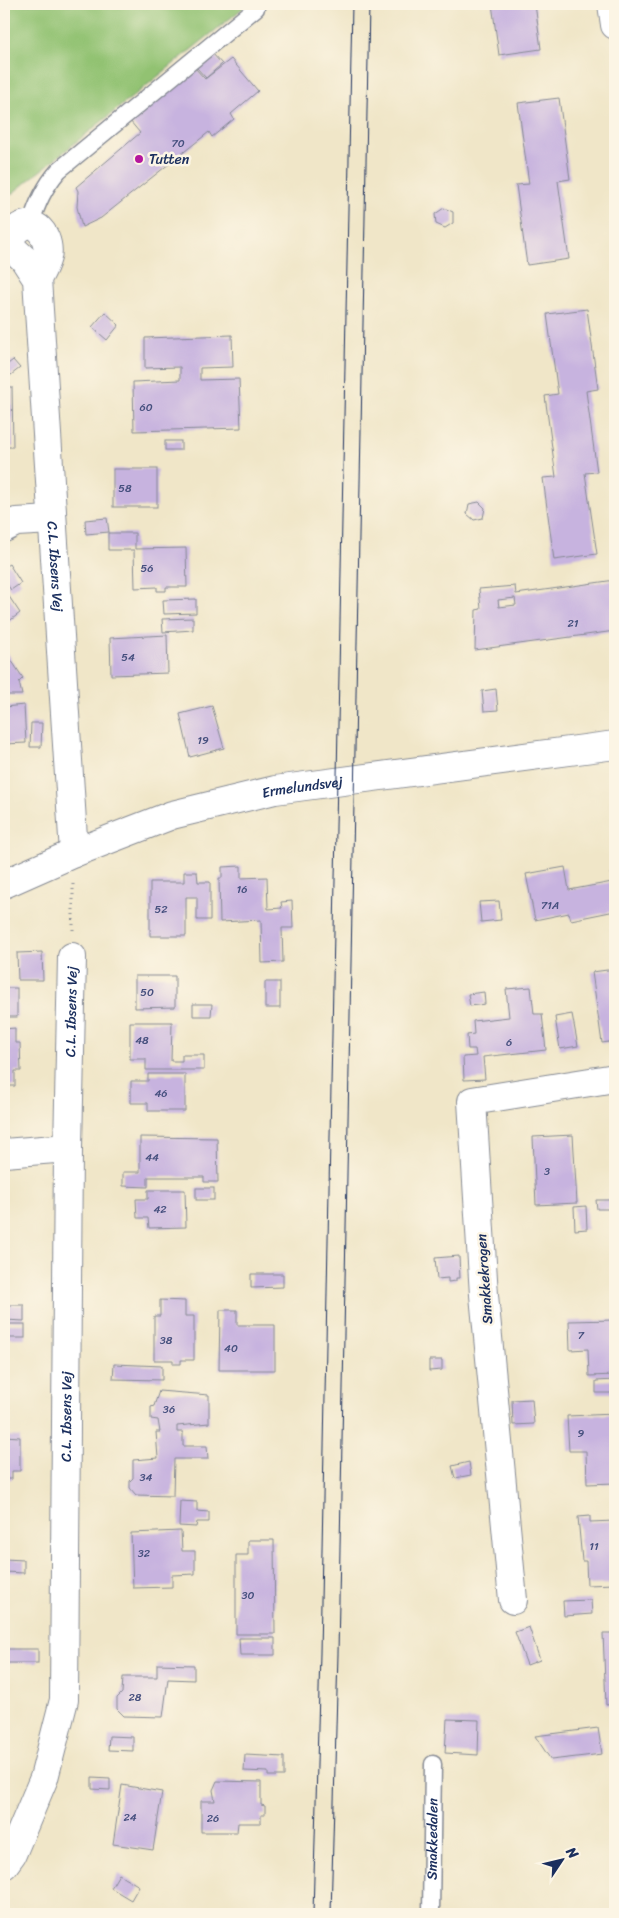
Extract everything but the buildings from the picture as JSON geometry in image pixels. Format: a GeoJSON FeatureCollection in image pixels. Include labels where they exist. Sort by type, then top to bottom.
{"type":"FeatureCollection","features":[{"type":"Feature","properties":{"kind":"street"},"geometry":{"type":"LineString","coordinates":[[612,4],[615,24]]}},
{"type":"Feature","properties":{"kind":"street"},"geometry":{"type":"LineString","coordinates":[[30,225],[20,227],[11,236],[8,245],[24,259],[42,268]]}},
{"type":"Feature","properties":{"kind":"street","name":"C.L. Ibsens Vej"},"geometry":{"type":"LineString","coordinates":[[30,225],[40,229],[47,240],[42,268],[52,520],[74,853]]}},
{"type":"Feature","properties":{"kind":"street"},"geometry":{"type":"LineString","coordinates":[[4,528],[16,522],[52,520]]}},
{"type":"Feature","properties":{"kind":"street","name":"Ermelundsvej"},"geometry":{"type":"LineString","coordinates":[[4,884],[74,853],[172,815],[275,790],[615,745]]}},
{"type":"Feature","properties":{"kind":"street","name":"C.L. Ibsens Vej"},"geometry":{"type":"LineString","coordinates":[[4,1865],[12,1854],[44,1778],[64,1700],[68,1148],[72,957]]}},
{"type":"Feature","properties":{"kind":"street","name":"Smakkekrogen"},"geometry":{"type":"LineString","coordinates":[[513,1600],[484,1295],[472,1101],[615,1078]]}},
{"type":"Feature","properties":{"kind":"street"},"geometry":{"type":"LineString","coordinates":[[4,1153],[68,1148]]}},
{"type":"Feature","properties":{"kind":"lane"},"geometry":{"type":"LineString","coordinates":[[30,225],[36,205],[46,185],[59,170],[256,8]]}},
{"type":"Feature","properties":{"kind":"lane","name":"Smakkedalen"},"geometry":{"type":"LineString","coordinates":[[432,1914],[433,1764]]}},
{"type":"Feature","properties":{"kind":"path"},"geometry":{"type":"LineString","coordinates":[[72,957],[74,853]]}},
{"type":"Feature","properties":{"kind":"green space"},"geometry":{"type":"Polygon","coordinates":[[[4,4],[248,4],[4,200],[4,4]]]}},
{"type":"Feature","properties":{"kind":"tram line"},"geometry":{"type":"LineString","coordinates":[[313,1914],[320,1653],[352,4]]}},
{"type":"Feature","properties":{"kind":"tram line"},"geometry":{"type":"LineString","coordinates":[[331,1914],[338,1654],[369,4]]}},
{"type":"Feature","properties":{"kind":"place","name":"Tutten"},"geometry":{"type":"Point","coordinates":[139,159]}}]}
